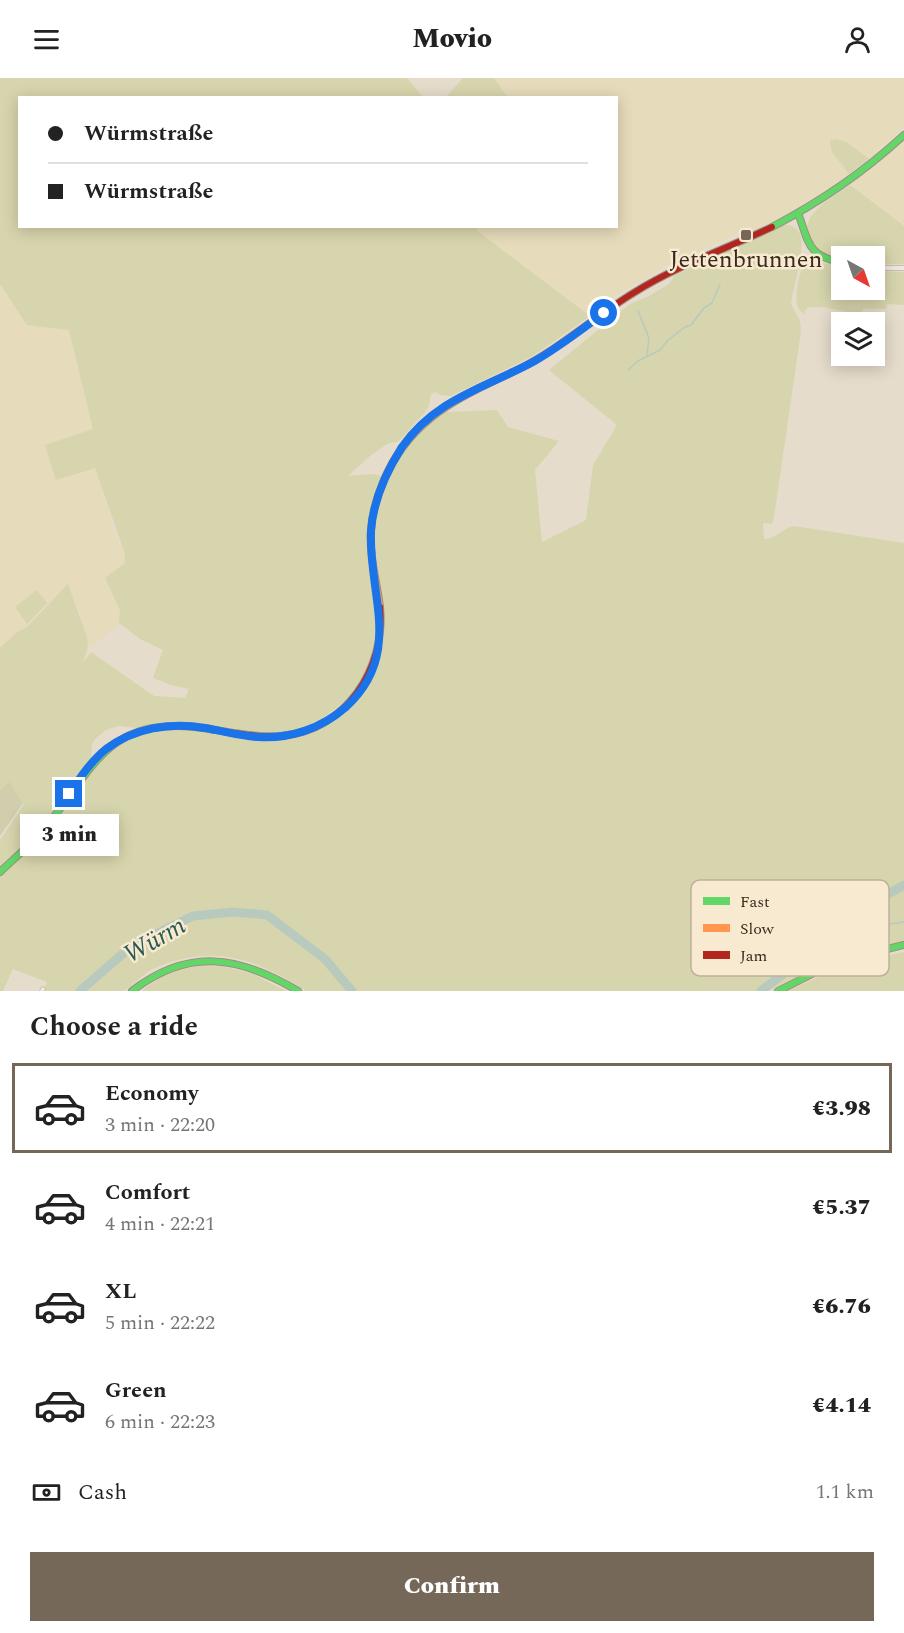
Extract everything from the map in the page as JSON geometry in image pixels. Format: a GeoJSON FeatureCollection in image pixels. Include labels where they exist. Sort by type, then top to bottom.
{"type":"FeatureCollection","features":[{"type":"Feature","properties":{"kind":"street"},"geometry":{"type":"LineString","coordinates":[[0,872],[50,823],[94,761],[105,750],[134,733],[180,725],[260,737],[285,736],[310,730],[347,705],[367,680],[374,662],[380,634],[381,620],[372,558],[373,513],[387,473],[403,446],[426,420],[451,400],[552,351],[647,285],[798,213],[848,181],[904,135]]}},
{"type":"Feature","properties":{"kind":"street"},"geometry":{"type":"LineString","coordinates":[[798,213],[806,240],[813,250],[831,260]]}},
{"type":"Feature","properties":{"kind":"street"},"geometry":{"type":"LineString","coordinates":[[885,268],[904,268]]}},
{"type":"Feature","properties":{"kind":"street"},"geometry":{"type":"LineString","coordinates":[[889,949],[904,945]]}},
{"type":"Feature","properties":{"kind":"street"},"geometry":{"type":"LineString","coordinates":[[132,991],[150,976],[171,966],[188,961],[205,960],[225,961],[270,974],[298,991]]}},
{"type":"Feature","properties":{"kind":"street"},"geometry":{"type":"LineString","coordinates":[[778,991],[808,976]]}},
{"type":"Feature","properties":{"kind":"shaded area"},"geometry":{"type":"Polygon","coordinates":[[[0,78],[407,78],[422,96],[18,96],[18,228],[477,228],[476,230],[590,316],[533,356],[451,396],[440,395],[436,392],[431,394],[425,412],[399,441],[387,444],[348,476],[372,474],[382,476],[370,515],[367,535],[376,629],[374,650],[365,676],[350,697],[318,722],[289,732],[254,733],[187,722],[164,722],[138,728],[119,726],[106,730],[92,744],[91,759],[52,813],[37,832],[0,869],[0,840],[24,804],[9,783],[0,790],[0,648],[16,633],[27,627],[68,584],[87,637],[88,647],[83,662],[91,652],[154,696],[185,698],[189,689],[153,678],[163,650],[140,639],[119,623],[120,610],[105,578],[125,563],[125,554],[95,468],[56,480],[45,445],[93,429],[69,330],[27,325],[0,284],[0,78]]]}},
{"type":"Feature","properties":{"kind":"shaded area"},"geometry":{"type":"Polygon","coordinates":[[[463,78],[494,78],[506,96],[447,96],[463,78]]]}},
{"type":"Feature","properties":{"kind":"shaded area"},"geometry":{"type":"Polygon","coordinates":[[[494,78],[904,78],[904,128],[869,159],[848,143],[832,152],[849,174],[825,191],[775,220],[751,231],[752,226],[669,264],[603,303],[590,316],[476,230],[476,228],[618,228],[618,96],[506,96],[494,78]]]}},
{"type":"Feature","properties":{"kind":"shaded area"},"geometry":{"type":"Polygon","coordinates":[[[837,139],[848,143],[869,159],[849,174],[832,152],[830,141],[837,139]]]}},
{"type":"Feature","properties":{"kind":"shaded area"},"geometry":{"type":"Polygon","coordinates":[[[904,140],[904,226],[850,185],[904,140]]]}},
{"type":"Feature","properties":{"kind":"shaded area"},"geometry":{"type":"Polygon","coordinates":[[[850,185],[904,226],[904,264],[885,264],[885,246],[831,246],[831,256],[822,252],[813,244],[808,234],[808,225],[811,217],[825,202],[850,185]]]}},
{"type":"Feature","properties":{"kind":"shaded area"},"geometry":{"type":"Polygon","coordinates":[[[784,224],[794,227],[800,234],[800,258],[791,304],[800,321],[801,331],[774,517],[772,524],[763,523],[764,539],[772,538],[794,526],[904,543],[904,942],[889,945],[889,880],[691,880],[691,976],[799,976],[768,991],[306,991],[287,979],[250,962],[212,956],[192,957],[151,970],[122,991],[44,991],[47,982],[13,969],[3,991],[0,991],[0,876],[32,845],[86,774],[111,749],[125,740],[160,729],[194,731],[246,740],[291,738],[318,729],[330,722],[361,693],[379,657],[382,639],[381,602],[374,545],[378,505],[392,469],[403,452],[415,436],[444,409],[448,412],[497,410],[508,427],[559,441],[535,470],[542,542],[586,520],[593,465],[617,425],[549,370],[630,304],[669,284],[674,276],[784,224]]]}},
{"type":"Feature","properties":{"kind":"shaded area"},"geometry":{"type":"Polygon","coordinates":[[[822,263],[831,265],[831,300],[885,300],[885,271],[904,272],[904,305],[887,304],[886,309],[863,309],[862,312],[809,307],[804,311],[805,315],[797,306],[798,284],[802,269],[822,263]]]}},
{"type":"Feature","properties":{"kind":"shaded area"},"geometry":{"type":"Polygon","coordinates":[[[0,284],[27,325],[69,330],[93,429],[45,445],[95,468],[119,545],[122,546],[125,554],[125,562],[105,578],[120,610],[119,623],[90,649],[80,612],[68,584],[26,627],[0,648],[0,284]]]}},
{"type":"Feature","properties":{"kind":"shaded area"},"geometry":{"type":"Polygon","coordinates":[[[37,590],[47,603],[27,624],[15,607],[37,590]]]}},
{"type":"Feature","properties":{"kind":"shaded area"},"geometry":{"type":"Polygon","coordinates":[[[9,782],[23,803],[0,836],[0,790],[9,782]]]}},
{"type":"Feature","properties":{"kind":"shaded area"},"geometry":{"type":"Polygon","coordinates":[[[904,952],[904,991],[787,991],[820,976],[889,976],[889,955],[904,952]]]}},
{"type":"Feature","properties":{"kind":"shaded area"},"geometry":{"type":"Polygon","coordinates":[[[218,965],[253,974],[286,991],[142,991],[159,978],[177,970],[218,965]]]}},
{"type":"Feature","properties":{"kind":"waterway"},"geometry":{"type":"LineString","coordinates":[[628,370],[638,361],[660,350],[668,340],[691,325],[704,308],[712,303],[720,284]]}},
{"type":"Feature","properties":{"kind":"waterway"},"geometry":{"type":"LineString","coordinates":[[638,311],[649,338],[647,355]]}},
{"type":"Feature","properties":{"kind":"waterway","name":"Würm"},"geometry":{"type":"LineString","coordinates":[[889,893],[904,885]]}},
{"type":"Feature","properties":{"kind":"waterway","name":"Würm"},"geometry":{"type":"LineString","coordinates":[[80,991],[133,945],[193,916],[233,912],[267,915],[325,959],[352,991]]}},
{"type":"Feature","properties":{"kind":"waterway"},"geometry":{"type":"LineString","coordinates":[[889,924],[904,922]]}},
{"type":"Feature","properties":{"kind":"waterway","name":"Würm"},"geometry":{"type":"LineString","coordinates":[[761,991],[781,976]]}},
{"type":"Feature","properties":{"kind":"traffic: fast"},"geometry":{"type":"LineString","coordinates":[[772,227],[841,185],[904,135]]}},
{"type":"Feature","properties":{"kind":"traffic: fast"},"geometry":{"type":"LineString","coordinates":[[798,213],[811,246],[821,256],[831,260]]}},
{"type":"Feature","properties":{"kind":"traffic: fast"},"geometry":{"type":"LineString","coordinates":[[0,872],[44,830],[106,751],[142,730],[165,726],[194,727]]}},
{"type":"Feature","properties":{"kind":"traffic: fast"},"geometry":{"type":"LineString","coordinates":[[889,949],[904,945]]}},
{"type":"Feature","properties":{"kind":"traffic: fast"},"geometry":{"type":"LineString","coordinates":[[132,991],[153,977],[174,968],[194,962],[214,961],[255,970],[298,991]]}},
{"type":"Feature","properties":{"kind":"traffic: fast"},"geometry":{"type":"LineString","coordinates":[[778,991],[808,976]]}},
{"type":"Feature","properties":{"kind":"traffic: slow"},"geometry":{"type":"LineString","coordinates":[[380,607],[372,559],[371,530],[376,501],[387,473],[399,453],[426,422],[459,399],[517,370]]}},
{"type":"Feature","properties":{"kind":"traffic: jam"},"geometry":{"type":"LineString","coordinates":[[517,370],[533,362],[651,282],[772,227]]}},
{"type":"Feature","properties":{"kind":"traffic: jam"},"geometry":{"type":"LineString","coordinates":[[194,727],[248,735],[281,736],[304,732],[325,722],[342,709],[357,692],[368,673],[376,652],[380,630],[380,607]]}},
{"type":"Feature","properties":{"kind":"place","name":"Jettenbrunnen"},"geometry":{"type":"Point","coordinates":[746,235]}},
{"type":"Feature","properties":{"kind":"route"},"geometry":{"type":"LineString","coordinates":[[69,794],[86,770],[105,750],[134,733],[180,725],[240,735],[276,737],[310,730],[334,716],[347,705],[367,680],[378,649],[381,620],[372,558],[373,513],[387,473],[403,446],[426,420],[451,400],[552,351],[604,313]]}}]}
